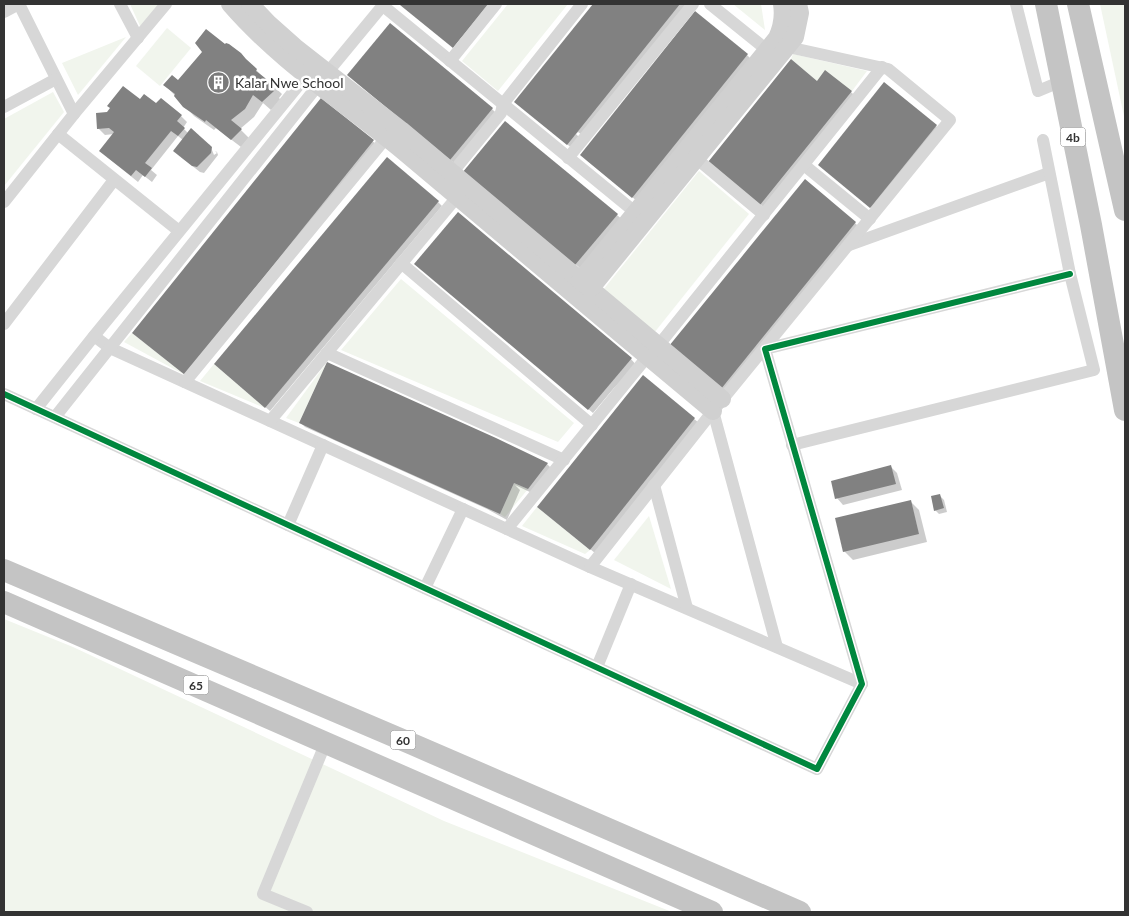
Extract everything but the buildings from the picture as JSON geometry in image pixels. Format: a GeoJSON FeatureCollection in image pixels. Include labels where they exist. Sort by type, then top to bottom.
{"type":"FeatureCollection","features":[{"type":"Feature","properties":{"kind":"highway","name":"4b"},"geometry":{"type":"LineString","coordinates":[[1046,4],[1100,271]]}},
{"type":"Feature","properties":{"kind":"highway"},"geometry":{"type":"LineString","coordinates":[[1078,4],[1125,210]]}},
{"type":"Feature","properties":{"kind":"highway"},"geometry":{"type":"LineString","coordinates":[[1100,271],[1125,358]]}},
{"type":"Feature","properties":{"kind":"highway"},"geometry":{"type":"LineString","coordinates":[[1100,271],[1125,410]]}},
{"type":"Feature","properties":{"kind":"highway","name":"60"},"geometry":{"type":"LineString","coordinates":[[4,570],[800,912]]}},
{"type":"Feature","properties":{"kind":"highway","name":"65"},"geometry":{"type":"LineString","coordinates":[[4,602],[712,912]]}},
{"type":"Feature","properties":{"kind":"street"},"geometry":{"type":"LineString","coordinates":[[4,12],[19,4],[74,114]]}},
{"type":"Feature","properties":{"kind":"street"},"geometry":{"type":"LineString","coordinates":[[120,4],[138,38]]}},
{"type":"Feature","properties":{"kind":"street"},"geometry":{"type":"LineString","coordinates":[[4,202],[74,114],[166,4]]}},
{"type":"Feature","properties":{"kind":"street"},"geometry":{"type":"LineString","coordinates":[[231,4],[268,43],[401,130],[585,285],[653,352]]}},
{"type":"Feature","properties":{"kind":"street"},"geometry":{"type":"LineString","coordinates":[[250,4],[280,34],[318,77],[386,138],[717,405],[777,647]]}},
{"type":"Feature","properties":{"kind":"street"},"geometry":{"type":"LineString","coordinates":[[450,61],[496,4]]}},
{"type":"Feature","properties":{"kind":"street"},"geometry":{"type":"LineString","coordinates":[[452,173],[501,113],[503,104],[582,4]]}},
{"type":"Feature","properties":{"kind":"street"},"geometry":{"type":"LineString","coordinates":[[568,158],[693,4]]}},
{"type":"Feature","properties":{"kind":"street"},"geometry":{"type":"LineString","coordinates":[[590,567],[717,405],[765,349],[950,120],[888,69],[777,45],[710,4]]}},
{"type":"Feature","properties":{"kind":"street"},"geometry":{"type":"LineString","coordinates":[[585,285],[635,212],[728,109],[777,45],[781,30],[782,4]]}},
{"type":"Feature","properties":{"kind":"street"},"geometry":{"type":"LineString","coordinates":[[777,45],[795,37],[800,14],[798,4]]}},
{"type":"Feature","properties":{"kind":"street"},"geometry":{"type":"LineString","coordinates":[[1016,4],[1038,91],[1062,81]]}},
{"type":"Feature","properties":{"kind":"street"},"geometry":{"type":"LineString","coordinates":[[36,409],[179,232],[383,5],[635,212]]}},
{"type":"Feature","properties":{"kind":"street"},"geometry":{"type":"LineString","coordinates":[[507,529],[653,352],[882,67]]}},
{"type":"Feature","properties":{"kind":"street"},"geometry":{"type":"LineString","coordinates":[[55,417],[318,77]]}},
{"type":"Feature","properties":{"kind":"street"},"geometry":{"type":"LineString","coordinates":[[4,107],[56,79]]}},
{"type":"Feature","properties":{"kind":"street"},"geometry":{"type":"LineString","coordinates":[[585,285],[697,159],[728,109]]}},
{"type":"Feature","properties":{"kind":"street"},"geometry":{"type":"LineString","coordinates":[[58,134],[179,232]]}},
{"type":"Feature","properties":{"kind":"street"},"geometry":{"type":"LineString","coordinates":[[185,382],[386,138]]}},
{"type":"Feature","properties":{"kind":"street"},"geometry":{"type":"LineString","coordinates":[[792,445],[1094,370],[1070,274],[1043,140]]}},
{"type":"Feature","properties":{"kind":"street"},"geometry":{"type":"LineString","coordinates":[[697,159],[764,215]]}},
{"type":"Feature","properties":{"kind":"street"},"geometry":{"type":"LineString","coordinates":[[804,164],[870,218]]}},
{"type":"Feature","properties":{"kind":"street"},"geometry":{"type":"LineString","coordinates":[[849,245],[1049,173]]}},
{"type":"Feature","properties":{"kind":"street"},"geometry":{"type":"LineString","coordinates":[[4,324],[114,180]]}},
{"type":"Feature","properties":{"kind":"street"},"geometry":{"type":"LineString","coordinates":[[270,421],[457,197]]}},
{"type":"Feature","properties":{"kind":"street"},"geometry":{"type":"LineString","coordinates":[[401,264],[592,425]]}},
{"type":"Feature","properties":{"kind":"street"},"geometry":{"type":"LineString","coordinates":[[765,349],[1070,274]]}},
{"type":"Feature","properties":{"kind":"street"},"geometry":{"type":"LineString","coordinates":[[94,336],[110,348],[590,567],[862,684]]}},
{"type":"Feature","properties":{"kind":"street"},"geometry":{"type":"LineString","coordinates":[[4,394],[818,769],[862,684],[765,349]]}},
{"type":"Feature","properties":{"kind":"street"},"geometry":{"type":"LineString","coordinates":[[327,353],[564,460]]}},
{"type":"Feature","properties":{"kind":"street"},"geometry":{"type":"LineString","coordinates":[[288,525],[323,445]]}},
{"type":"Feature","properties":{"kind":"street"},"geometry":{"type":"LineString","coordinates":[[654,486],[687,608]]}},
{"type":"Feature","properties":{"kind":"street"},"geometry":{"type":"LineString","coordinates":[[425,588],[463,509]]}},
{"type":"Feature","properties":{"kind":"street"},"geometry":{"type":"LineString","coordinates":[[597,667],[630,584]]}},
{"type":"Feature","properties":{"kind":"street"},"geometry":{"type":"LineString","coordinates":[[306,912],[263,894],[326,742]]}},
{"type":"Feature","properties":{"kind":"shaded area"},"geometry":{"type":"Polygon","coordinates":[[[130,4],[159,4],[140,26],[130,4]]]}},
{"type":"Feature","properties":{"kind":"shaded area"},"geometry":{"type":"Polygon","coordinates":[[[508,4],[568,4],[498,91],[462,61],[508,4]]]}},
{"type":"Feature","properties":{"kind":"shaded area"},"geometry":{"type":"Polygon","coordinates":[[[733,4],[761,4],[765,30],[733,4]]]}},
{"type":"Feature","properties":{"kind":"shaded area"},"geometry":{"type":"Polygon","coordinates":[[[1100,4],[1125,4],[1125,121],[1100,4]]]}},
{"type":"Feature","properties":{"kind":"shaded area"},"geometry":{"type":"Polygon","coordinates":[[[167,28],[191,48],[160,86],[136,66],[167,28]]]}},
{"type":"Feature","properties":{"kind":"shaded area"},"geometry":{"type":"Polygon","coordinates":[[[126,37],[78,95],[62,63],[126,37]]]}},
{"type":"Feature","properties":{"kind":"shaded area"},"geometry":{"type":"Polygon","coordinates":[[[793,54],[867,71],[852,91],[817,81],[791,59],[793,54]]]}},
{"type":"Feature","properties":{"kind":"shaded area"},"geometry":{"type":"Polygon","coordinates":[[[53,92],[64,112],[4,186],[4,119],[53,92]]]}},
{"type":"Feature","properties":{"kind":"shaded area"},"geometry":{"type":"Polygon","coordinates":[[[699,171],[749,214],[654,333],[603,290],[699,171]]]}},
{"type":"Feature","properties":{"kind":"shaded area"},"geometry":{"type":"Polygon","coordinates":[[[401,279],[574,423],[558,442],[341,350],[401,279]]]}},
{"type":"Feature","properties":{"kind":"shaded area"},"geometry":{"type":"Polygon","coordinates":[[[132,333],[185,375],[124,342],[132,333]]]}},
{"type":"Feature","properties":{"kind":"shaded area"},"geometry":{"type":"Polygon","coordinates":[[[327,362],[299,423],[286,418],[327,362]]]}},
{"type":"Feature","properties":{"kind":"shaded area"},"geometry":{"type":"Polygon","coordinates":[[[214,364],[265,408],[200,381],[214,364]]]}},
{"type":"Feature","properties":{"kind":"shaded area"},"geometry":{"type":"Polygon","coordinates":[[[514,483],[528,489],[505,517],[500,514],[514,483]]]}},
{"type":"Feature","properties":{"kind":"shaded area"},"geometry":{"type":"Polygon","coordinates":[[[537,507],[590,550],[585,554],[522,526],[537,507]]]}},
{"type":"Feature","properties":{"kind":"shaded area"},"geometry":{"type":"Polygon","coordinates":[[[649,516],[671,589],[614,560],[649,516]]]}},
{"type":"Feature","properties":{"kind":"shaded area"},"geometry":{"type":"Polygon","coordinates":[[[4,619],[73,647],[444,821],[672,912],[4,912],[4,619]]]}},
{"type":"Feature","properties":{"kind":"cycle path"},"geometry":{"type":"LineString","coordinates":[[4,394],[817,769],[862,684],[765,349],[1070,274]]}},
{"type":"Feature","properties":{"kind":"place","name":"Kalar Nwe School"},"geometry":{"type":"Point","coordinates":[219,82]}}]}
